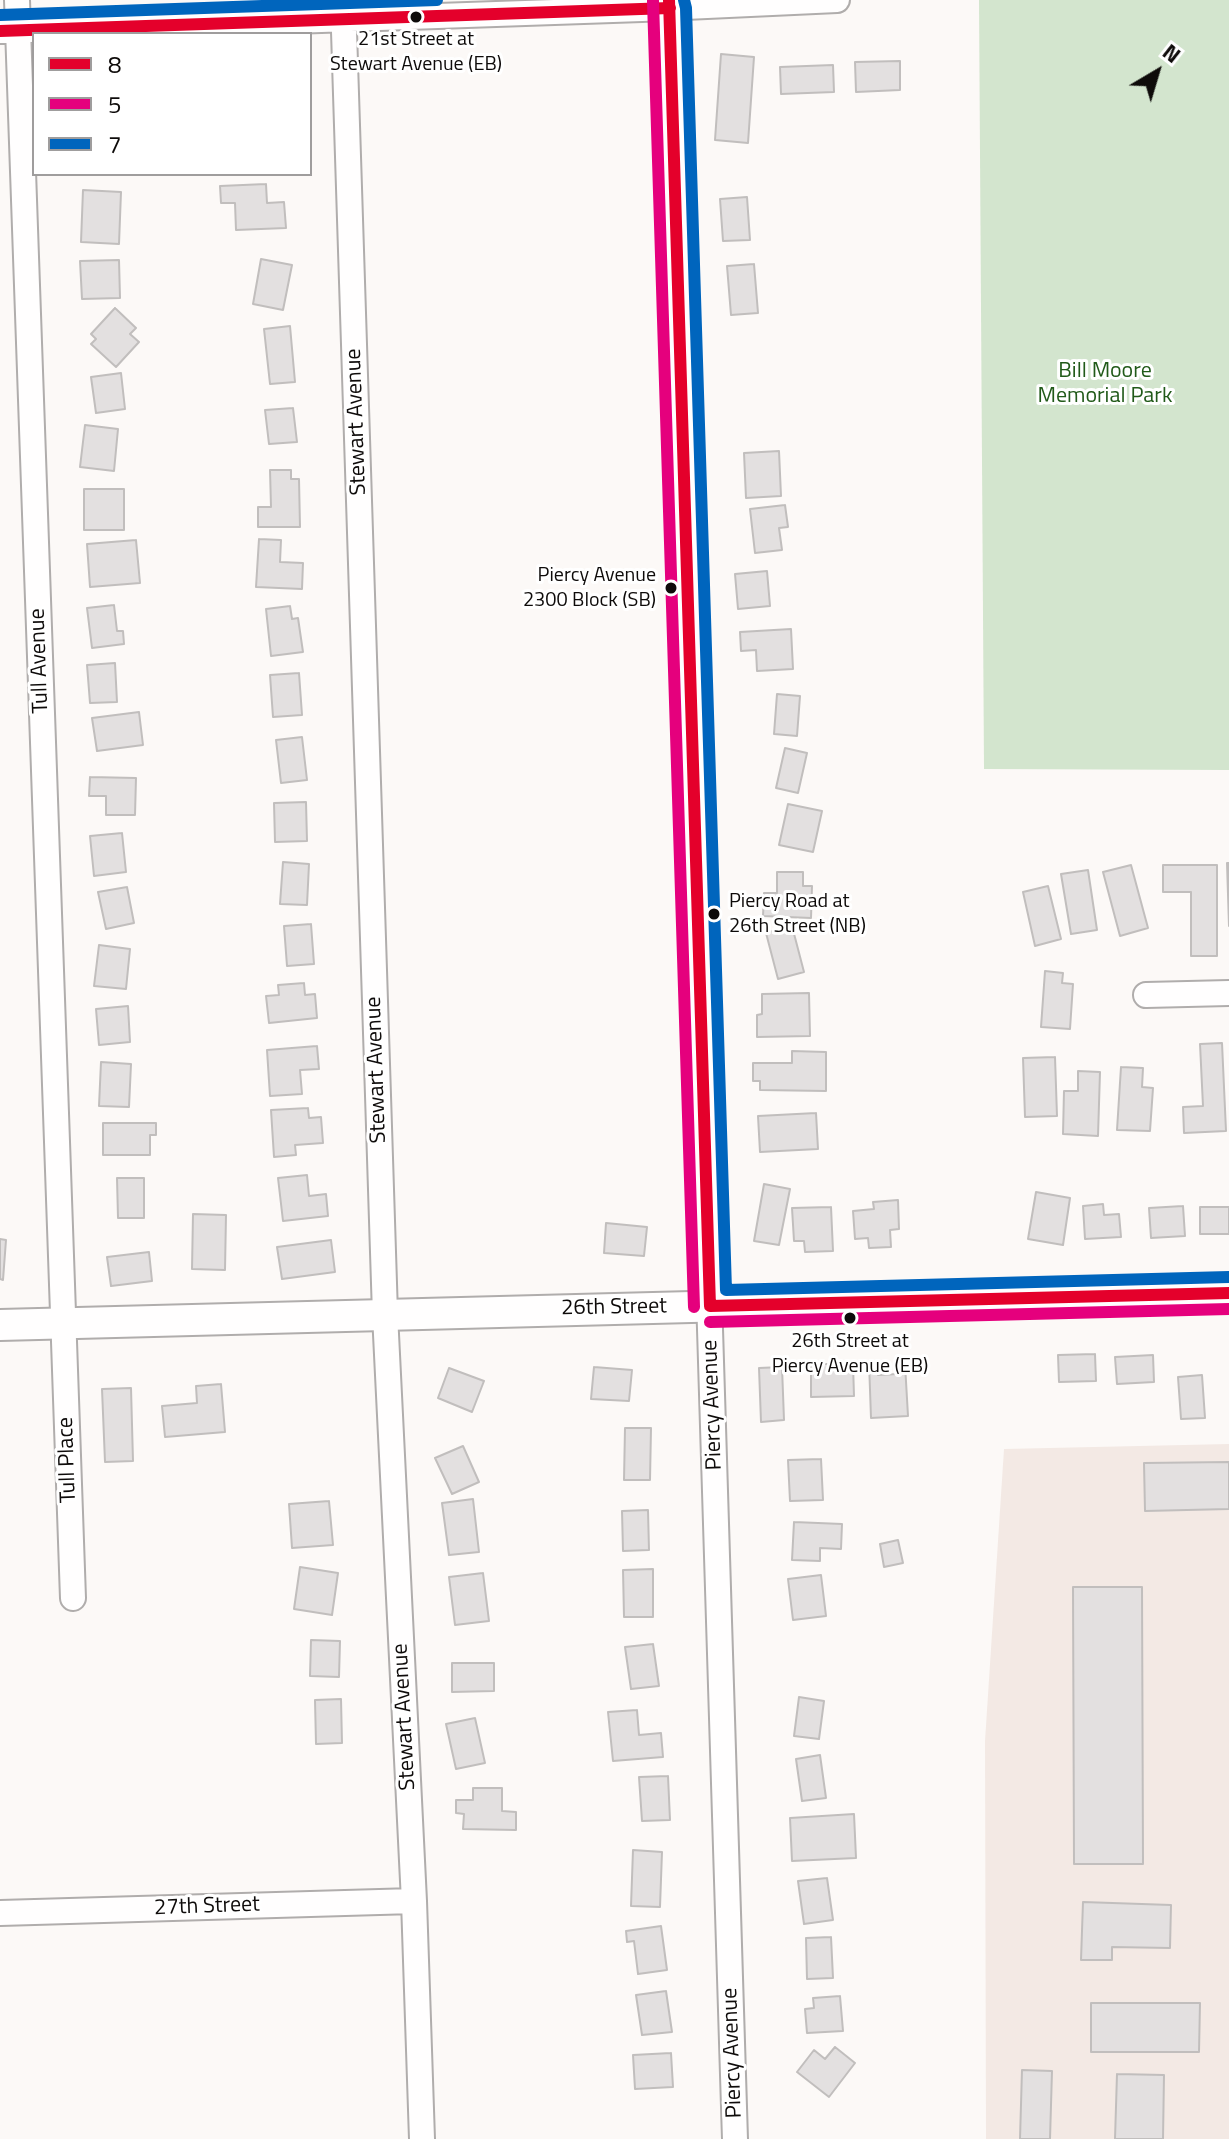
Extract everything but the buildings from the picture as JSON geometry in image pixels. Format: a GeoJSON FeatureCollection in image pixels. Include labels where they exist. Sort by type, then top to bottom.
{"type":"FeatureCollection","features":[{"type":"Feature","properties":{"kind":"street","name":"Tull Avenue"},"geometry":{"type":"LineString","coordinates":[[17,0],[9,31],[64,1322]]}},
{"type":"Feature","properties":{"kind":"street"},"geometry":{"type":"LineString","coordinates":[[9,31],[344,9],[837,0]]}},
{"type":"Feature","properties":{"kind":"street","name":"Piercy Avenue"},"geometry":{"type":"LineString","coordinates":[[670,4],[735,2139]]}},
{"type":"Feature","properties":{"kind":"street","name":"Stewart Avenue"},"geometry":{"type":"LineString","coordinates":[[344,9],[385,1314],[414,1901],[422,2139]]}},
{"type":"Feature","properties":{"kind":"street"},"geometry":{"type":"LineString","coordinates":[[1146,995],[1229,993]]}},
{"type":"Feature","properties":{"kind":"street","name":"26th Street"},"geometry":{"type":"LineString","coordinates":[[0,1325],[1229,1293]]}},
{"type":"Feature","properties":{"kind":"street","name":"Tull Place"},"geometry":{"type":"LineString","coordinates":[[64,1322],[73,1598]]}},
{"type":"Feature","properties":{"kind":"street","name":"27th Street"},"geometry":{"type":"LineString","coordinates":[[0,1913],[414,1901]]}},
{"type":"Feature","properties":{"kind":"shaded area"},"geometry":{"type":"Polygon","coordinates":[[[1229,1444],[1229,2139],[986,2139],[985,1741],[1004,1449],[1229,1444]]]}},
{"type":"Feature","properties":{"kind":"green space","name":"Bill Moore Memorial Park"},"geometry":{"type":"Polygon","coordinates":[[[979,0],[1229,0],[1229,770],[984,769],[979,0]]]}},
{"type":"Feature","properties":{"kind":"transit line","name":"7"},"geometry":{"type":"LineString","coordinates":[[0,15],[437,0]]}},
{"type":"Feature","properties":{"kind":"transit line","name":"8"},"geometry":{"type":"LineString","coordinates":[[669,0],[710,1306]]}},
{"type":"Feature","properties":{"kind":"transit line","name":"7"},"geometry":{"type":"LineString","coordinates":[[684,0],[726,1290],[1229,1277]]}},
{"type":"Feature","properties":{"kind":"transit line","name":"5"},"geometry":{"type":"LineString","coordinates":[[653,1],[694,1307]]}},
{"type":"Feature","properties":{"kind":"transit line","name":"8"},"geometry":{"type":"LineString","coordinates":[[0,31],[670,8]]}},
{"type":"Feature","properties":{"kind":"transit line","name":"8"},"geometry":{"type":"LineString","coordinates":[[710,1306],[1229,1293]]}},
{"type":"Feature","properties":{"kind":"transit line","name":"5"},"geometry":{"type":"LineString","coordinates":[[710,1322],[1229,1309]]}},
{"type":"Feature","properties":{"kind":"place","name":"21st Street at Stewart Avenue (EB)"},"geometry":{"type":"Point","coordinates":[416,17]}},
{"type":"Feature","properties":{"kind":"place","name":"Piercy Avenue 2300 Block (SB)"},"geometry":{"type":"Point","coordinates":[671,588]}},
{"type":"Feature","properties":{"kind":"place","name":"Piercy Road at 26th Street (NB)"},"geometry":{"type":"Point","coordinates":[714,914]}},
{"type":"Feature","properties":{"kind":"place","name":"26th Street at Piercy Avenue (EB)"},"geometry":{"type":"Point","coordinates":[850,1318]}}]}
